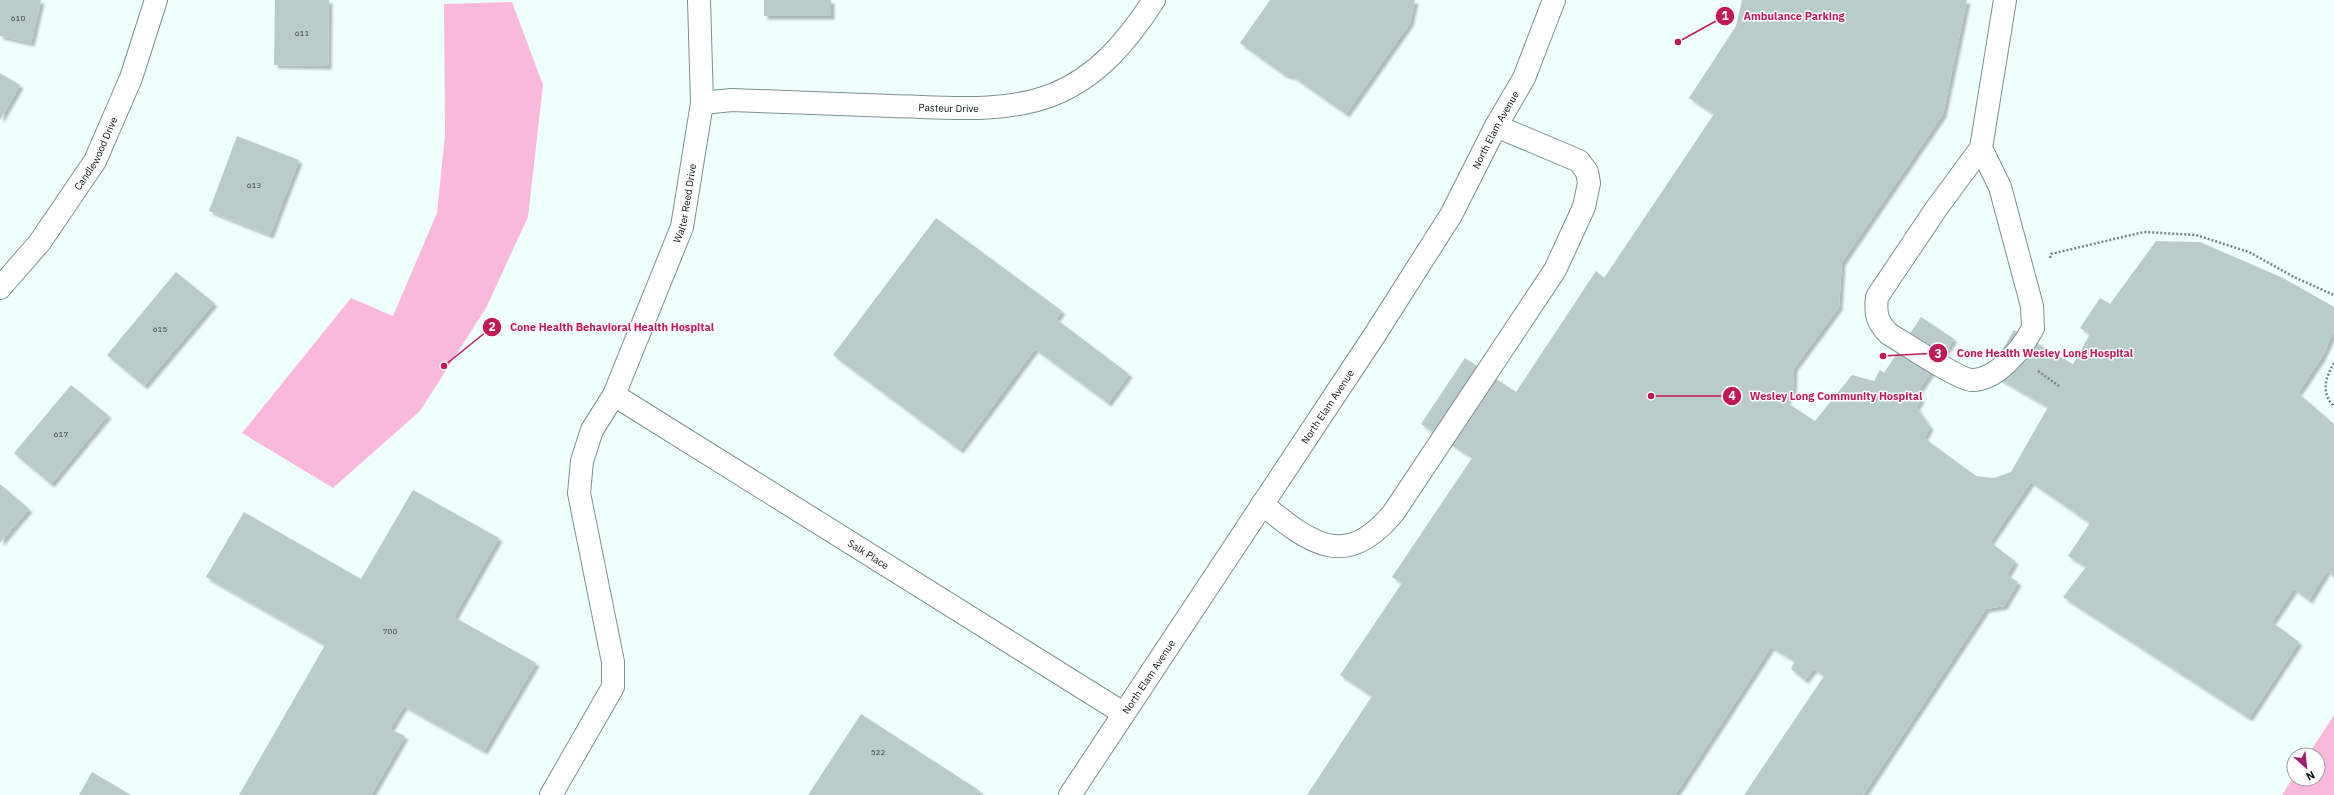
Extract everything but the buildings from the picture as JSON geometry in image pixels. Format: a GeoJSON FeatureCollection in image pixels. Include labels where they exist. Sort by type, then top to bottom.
{"type":"FeatureCollection","features":[{"type":"Feature","properties":{"kind":"street","name":"Candlewood Drive"},"geometry":{"type":"LineString","coordinates":[[0,288],[40,242],[95,161],[131,78],[156,0]]}},
{"type":"Feature","properties":{"kind":"street","name":"Walter Reed Drive"},"geometry":{"type":"LineString","coordinates":[[551,795],[613,687],[613,662],[579,493],[582,461],[592,430],[614,395],[682,227],[702,102],[700,0]]}},
{"type":"Feature","properties":{"kind":"street","name":"Pasteur Drive"},"geometry":{"type":"LineString","coordinates":[[702,102],[732,100],[966,107],[1015,104],[1052,95],[1085,77],[1113,55],[1136,29],[1154,0]]}},
{"type":"Feature","properties":{"kind":"street","name":"North Elam Avenue"},"geometry":{"type":"LineString","coordinates":[[1070,795],[1451,215],[1496,126],[1524,78],[1554,0]]}},
{"type":"Feature","properties":{"kind":"street"},"geometry":{"type":"LineString","coordinates":[[1981,148],[2000,187],[2032,306],[2033,328],[2000,369],[1986,378],[1970,380],[1889,334],[1879,324],[1876,312],[1877,297],[1936,209],[1981,148],[2005,0]]}},
{"type":"Feature","properties":{"kind":"street"},"geometry":{"type":"LineString","coordinates":[[1262,504],[1288,526],[1310,539],[1334,548],[1356,545],[1379,531],[1394,512],[1555,270],[1584,207],[1590,183],[1587,172],[1579,161],[1496,126]]}},
{"type":"Feature","properties":{"kind":"street","name":"Salk Place"},"geometry":{"type":"LineString","coordinates":[[614,395],[1123,713]]}},
{"type":"Feature","properties":{"kind":"path"},"geometry":{"type":"LineString","coordinates":[[2050,260],[2051,254],[2120,236],[2144,232],[2196,235],[2249,252],[2294,277],[2334,295]]}},
{"type":"Feature","properties":{"kind":"path"},"geometry":{"type":"LineString","coordinates":[[2334,362],[2326,378],[2326,392],[2334,406]]}},
{"type":"Feature","properties":{"kind":"path"},"geometry":{"type":"LineString","coordinates":[[2040,363],[2036,370],[2059,386]]}},
{"type":"Feature","properties":{"kind":"shaded area"},"geometry":{"type":"Polygon","coordinates":[[[512,2],[543,85],[528,217],[486,308],[420,411],[333,488],[242,433],[351,298],[393,316],[437,213],[445,135],[444,4],[512,2]]]}},
{"type":"Feature","properties":{"kind":"shaded area"},"geometry":{"type":"Polygon","coordinates":[[[2334,715],[2334,795],[2282,795],[2287,787],[2326,787],[2326,747],[2313,747],[2334,715]]]}},
{"type":"Feature","properties":{"kind":"place","name":"Ambulance Parking"},"geometry":{"type":"Point","coordinates":[1678,42]}},
{"type":"Feature","properties":{"kind":"place","name":"Cone Health Wesley Long Hospital"},"geometry":{"type":"Point","coordinates":[1883,356]}},
{"type":"Feature","properties":{"kind":"place","name":"Cone Health Behavioral Health Hospital"},"geometry":{"type":"Point","coordinates":[444,366]}},
{"type":"Feature","properties":{"kind":"place","name":"Wesley Long Community Hospital"},"geometry":{"type":"Point","coordinates":[1651,396]}}]}
